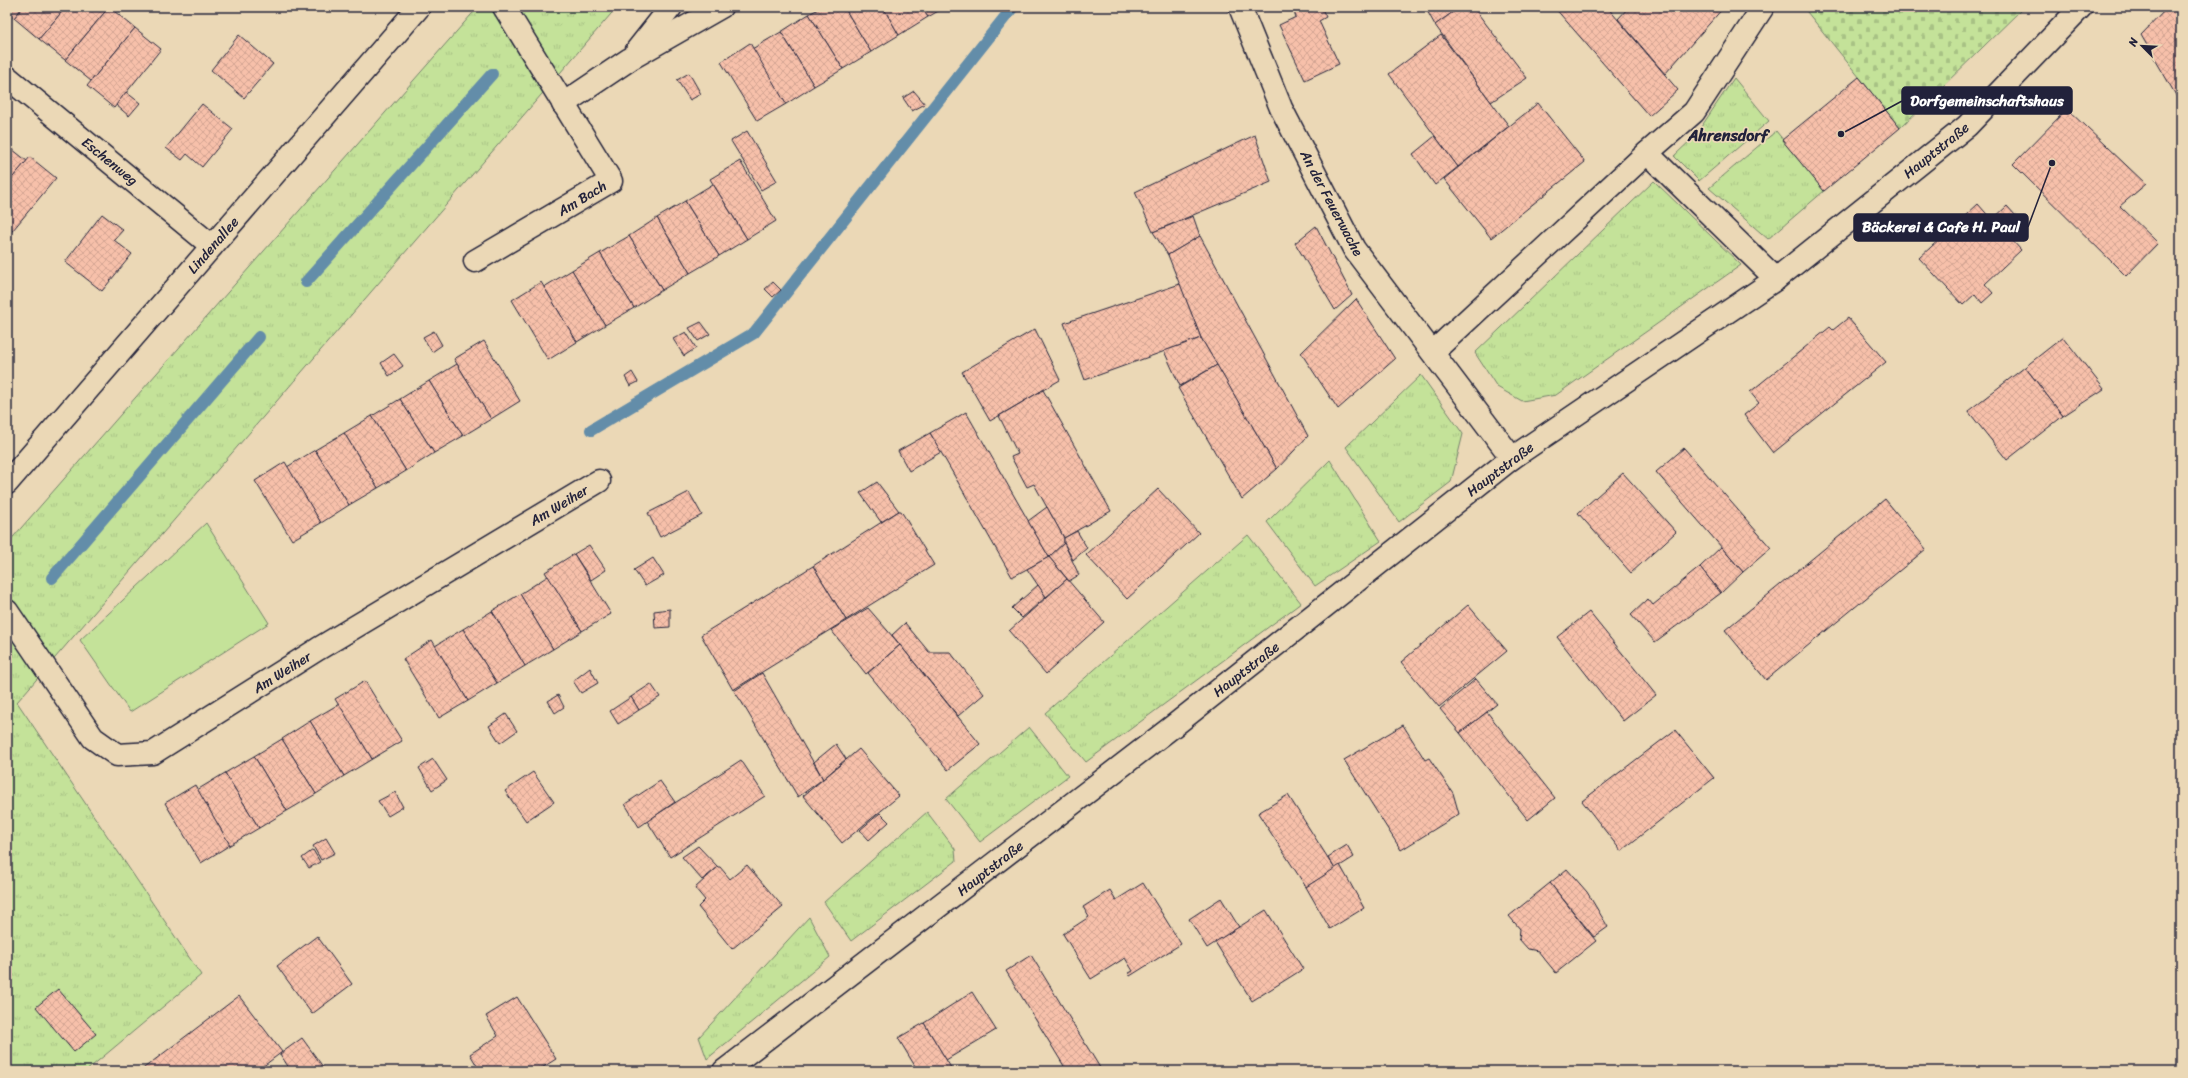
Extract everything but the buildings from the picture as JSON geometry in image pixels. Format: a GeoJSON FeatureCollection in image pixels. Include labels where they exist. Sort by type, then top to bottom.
{"type":"FeatureCollection","features":[{"type":"Feature","properties":{"kind":"street","name":"Lindenallee"},"geometry":{"type":"LineString","coordinates":[[7,483],[419,7]]}},
{"type":"Feature","properties":{"kind":"street","name":"Am Bach"},"geometry":{"type":"LineString","coordinates":[[475,261],[611,181],[504,7]]}},
{"type":"Feature","properties":{"kind":"street"},"geometry":{"type":"LineString","coordinates":[[630,59],[671,7]]}},
{"type":"Feature","properties":{"kind":"street"},"geometry":{"type":"LineString","coordinates":[[564,104],[630,59],[721,7]]}},
{"type":"Feature","properties":{"kind":"street","name":"An der Feuerwache"},"geometry":{"type":"LineString","coordinates":[[1240,7],[1281,108],[1354,249],[1434,352],[1512,458]]}},
{"type":"Feature","properties":{"kind":"street"},"geometry":{"type":"LineString","coordinates":[[1434,352],[1647,153],[1694,112],[1763,7]]}},
{"type":"Feature","properties":{"kind":"street","name":"Hauptstraße"},"geometry":{"type":"LineString","coordinates":[[724,1071],[1176,724],[1512,458],[1776,278],[1967,126],[2081,7]]}},
{"type":"Feature","properties":{"kind":"street","name":"Eschenweg"},"geometry":{"type":"LineString","coordinates":[[7,77],[212,246]]}},
{"type":"Feature","properties":{"kind":"street"},"geometry":{"type":"LineString","coordinates":[[1647,153],[1776,278]]}},
{"type":"Feature","properties":{"kind":"street","name":"Am Weiher"},"geometry":{"type":"LineString","coordinates":[[7,611],[93,738],[117,755],[153,753],[318,649],[599,481]]}},
{"type":"Feature","properties":{"kind":"green space"},"geometry":{"type":"Polygon","coordinates":[[[478,7],[617,7],[17,702],[201,975],[86,1071],[7,1071],[7,544],[478,7]]]}},
{"type":"Feature","properties":{"kind":"green space"},"geometry":{"type":"Polygon","coordinates":[[[1803,7],[2024,7],[1900,128],[1803,7]]]}},
{"type":"Feature","properties":{"kind":"green space"},"geometry":{"type":"Polygon","coordinates":[[[1734,78],[1769,121],[1699,181],[1674,156],[1695,136],[1734,78]]]}},
{"type":"Feature","properties":{"kind":"green space"},"geometry":{"type":"Polygon","coordinates":[[[1776,131],[1824,191],[1768,239],[1709,188],[1776,131]]]}},
{"type":"Feature","properties":{"kind":"green space"},"geometry":{"type":"Polygon","coordinates":[[[1654,181],[1741,265],[1556,395],[1522,401],[1497,387],[1475,353],[1654,181]]]}},
{"type":"Feature","properties":{"kind":"green space"},"geometry":{"type":"Polygon","coordinates":[[[1421,375],[1463,434],[1451,482],[1399,522],[1346,447],[1421,375]]]}},
{"type":"Feature","properties":{"kind":"green space"},"geometry":{"type":"Polygon","coordinates":[[[1330,460],[1381,541],[1315,586],[1267,522],[1330,460]]]}},
{"type":"Feature","properties":{"kind":"green space"},"geometry":{"type":"Polygon","coordinates":[[[206,523],[269,623],[130,712],[80,640],[206,523]]]}},
{"type":"Feature","properties":{"kind":"green space"},"geometry":{"type":"Polygon","coordinates":[[[1248,535],[1301,603],[1086,762],[1045,713],[1248,535]]]}},
{"type":"Feature","properties":{"kind":"green space"},"geometry":{"type":"Polygon","coordinates":[[[1029,727],[1068,776],[980,842],[946,799],[1029,727]]]}},
{"type":"Feature","properties":{"kind":"green space"},"geometry":{"type":"Polygon","coordinates":[[[927,812],[955,849],[956,861],[851,941],[824,902],[927,812]]]}},
{"type":"Feature","properties":{"kind":"green space"},"geometry":{"type":"Polygon","coordinates":[[[809,917],[830,957],[707,1059],[699,1037],[809,917]]]}},
{"type":"Feature","properties":{"kind":"waterway"},"geometry":{"type":"LineString","coordinates":[[591,430],[754,333],[1013,7]]}},
{"type":"Feature","properties":{"kind":"waterway"},"geometry":{"type":"LineString","coordinates":[[306,282],[492,74]]}},
{"type":"Feature","properties":{"kind":"waterway"},"geometry":{"type":"LineString","coordinates":[[52,578],[259,337]]}},
{"type":"Feature","properties":{"kind":"place","name":"Dorfgemeinschaftshaus"},"geometry":{"type":"Point","coordinates":[1841,134]}},
{"type":"Feature","properties":{"kind":"place","name":"Bäckerei & Cafe H. Paul"},"geometry":{"type":"Point","coordinates":[2052,163]}},
{"type":"Feature","properties":{"kind":"district","name":"Ahrensdorf"},"geometry":{"type":"Point","coordinates":[1728,135]}}]}
